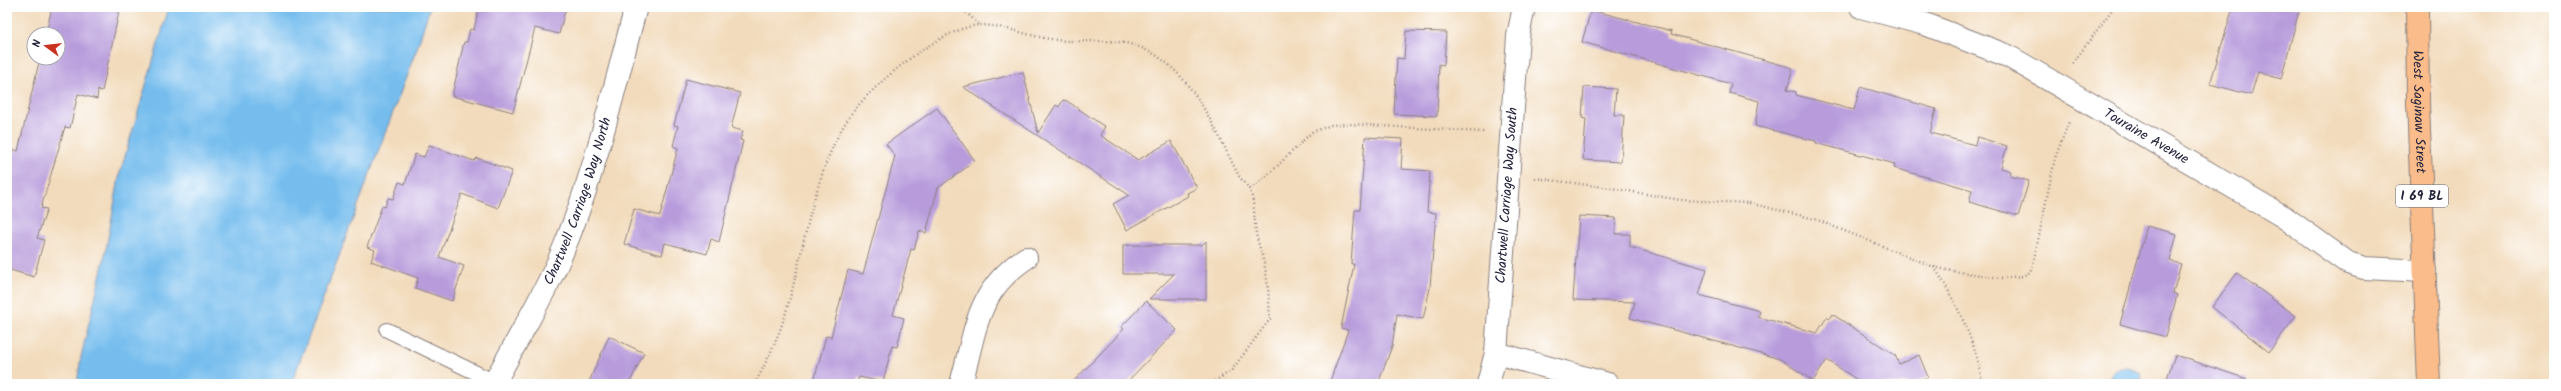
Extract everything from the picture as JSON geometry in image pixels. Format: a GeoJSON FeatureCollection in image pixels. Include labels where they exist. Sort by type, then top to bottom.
{"type":"FeatureCollection","features":[{"type":"Feature","properties":{"kind":"main road","name":"West Saginaw Street"},"geometry":{"type":"LineString","coordinates":[[2418,7],[2418,102],[2429,384]]}},
{"type":"Feature","properties":{"kind":"street","name":"Chartwell Carriage Way North"},"geometry":{"type":"LineString","coordinates":[[495,383],[559,261],[574,222],[587,184],[636,7]]}},
{"type":"Feature","properties":{"kind":"street","name":"Chartwell Carriage Way South"},"geometry":{"type":"LineString","coordinates":[[1488,384],[1496,353],[1518,36],[1524,7]]}},
{"type":"Feature","properties":{"kind":"street","name":"Touraine Avenue"},"geometry":{"type":"LineString","coordinates":[[1861,7],[1925,24],[2008,56],[2073,91],[2284,217],[2348,262],[2364,268],[2425,271]]}},
{"type":"Feature","properties":{"kind":"street"},"geometry":{"type":"LineString","coordinates":[[961,384],[982,309],[992,288],[1008,270],[1026,258]]}},
{"type":"Feature","properties":{"kind":"street"},"geometry":{"type":"LineString","coordinates":[[1496,353],[1608,384]]}},
{"type":"Feature","properties":{"kind":"lane"},"geometry":{"type":"LineString","coordinates":[[387,330],[495,383]]}},
{"type":"Feature","properties":{"kind":"path"},"geometry":{"type":"LineString","coordinates":[[960,7],[981,25]]}},
{"type":"Feature","properties":{"kind":"path"},"geometry":{"type":"LineString","coordinates":[[1250,189],[1267,176],[1312,132],[1331,126],[1349,124],[1489,132],[1532,177],[1611,188],[1680,200],[1749,204],[1815,219],[1934,267],[2000,278],[2023,276],[2030,272],[2033,265],[2055,158],[2074,113],[2071,66],[2114,7]]}},
{"type":"Feature","properties":{"kind":"path"},"geometry":{"type":"LineString","coordinates":[[755,384],[775,344],[787,310],[828,156],[842,126],[859,105],[892,74],[936,40],[958,31],[981,25],[1052,40],[1129,44],[1155,55],[1179,75],[1203,110],[1241,178],[1250,189],[1258,246],[1263,258],[1268,287],[1270,319],[1231,371],[1210,384]]}},
{"type":"Feature","properties":{"kind":"path"},"geometry":{"type":"LineString","coordinates":[[1934,267],[1944,281],[1975,353],[1982,384]]}},
{"type":"Feature","properties":{"kind":"water"},"geometry":{"type":"Polygon","coordinates":[[[169,7],[430,7],[417,48],[291,384],[77,384],[81,357],[104,260],[120,173],[169,7]]]}},
{"type":"Feature","properties":{"kind":"water"},"geometry":{"type":"Polygon","coordinates":[[[2127,367],[2140,373],[2142,384],[2110,384],[2112,374],[2114,372],[2127,367]]]}},
{"type":"Feature","properties":{"kind":"building"},"geometry":{"type":"Polygon","coordinates":[[[52,7],[120,7],[102,91],[98,90],[97,99],[78,94],[70,128],[65,127],[41,208],[47,209],[37,238],[44,240],[34,277],[7,269],[7,148],[18,151],[38,66],[66,66],[66,26],[48,26],[52,7]]]}},
{"type":"Feature","properties":{"kind":"building"},"geometry":{"type":"Polygon","coordinates":[[[479,7],[566,7],[559,34],[535,28],[513,112],[452,96],[464,42],[467,42],[470,29],[474,30],[479,7]]]}},
{"type":"Feature","properties":{"kind":"building"},"geometry":{"type":"Polygon","coordinates":[[[2233,7],[2300,7],[2281,79],[2258,72],[2251,95],[2210,84],[2233,7]]]}},
{"type":"Feature","properties":{"kind":"building"},"geometry":{"type":"Polygon","coordinates":[[[1591,10],[1672,31],[1671,34],[1793,68],[1787,90],[1796,92],[1796,95],[1854,110],[1860,87],[1936,109],[1930,133],[1975,145],[1977,137],[2007,146],[2001,168],[2011,171],[2010,176],[2029,181],[2018,216],[1969,202],[1972,190],[1894,168],[1895,164],[1816,143],[1816,141],[1755,126],[1759,101],[1729,93],[1731,84],[1582,42],[1591,10]]]}},
{"type":"Feature","properties":{"kind":"building"},"geometry":{"type":"Polygon","coordinates":[[[1406,31],[1446,32],[1444,65],[1439,64],[1437,116],[1394,114],[1397,58],[1404,59],[1406,31]]]}},
{"type":"Feature","properties":{"kind":"building"},"geometry":{"type":"Polygon","coordinates":[[[1023,72],[1038,133],[1056,105],[1059,107],[1063,100],[1067,101],[1105,127],[1100,135],[1138,160],[1171,141],[1197,188],[1187,193],[1188,196],[1127,230],[1113,204],[1129,195],[963,87],[1023,72]]]}},
{"type":"Feature","properties":{"kind":"building"},"geometry":{"type":"Polygon","coordinates":[[[686,79],[740,93],[731,128],[743,131],[740,140],[743,141],[719,242],[711,239],[707,254],[665,243],[662,255],[624,244],[634,209],[660,216],[678,148],[673,146],[678,126],[674,125],[686,79]]]}},
{"type":"Feature","properties":{"kind":"building"},"geometry":{"type":"Polygon","coordinates":[[[1584,87],[1616,89],[1614,115],[1624,115],[1621,162],[1583,160],[1586,119],[1582,118],[1584,87]]]}},
{"type":"Feature","properties":{"kind":"building"},"geometry":{"type":"Polygon","coordinates":[[[937,108],[975,161],[938,188],[926,233],[919,231],[914,250],[911,249],[893,315],[904,318],[897,347],[892,346],[883,382],[859,377],[857,384],[813,384],[826,336],[831,337],[848,270],[863,274],[895,156],[886,144],[937,108]]]}},
{"type":"Feature","properties":{"kind":"building"},"geometry":{"type":"Polygon","coordinates":[[[1365,137],[1403,139],[1401,169],[1430,171],[1427,212],[1436,213],[1430,288],[1423,319],[1397,314],[1392,346],[1378,384],[1329,384],[1348,330],[1341,328],[1354,264],[1351,264],[1355,210],[1360,210],[1365,137]]]}},
{"type":"Feature","properties":{"kind":"building"},"geometry":{"type":"Polygon","coordinates":[[[429,145],[474,161],[477,158],[512,171],[498,208],[462,194],[439,257],[464,266],[452,301],[415,288],[418,278],[371,261],[375,250],[367,247],[382,206],[385,207],[388,198],[393,199],[399,182],[405,184],[415,154],[424,157],[429,145]]]}},
{"type":"Feature","properties":{"kind":"building"},"geometry":{"type":"Polygon","coordinates":[[[1579,216],[1616,218],[1615,234],[1630,234],[1630,247],[1707,269],[1699,295],[1760,311],[1758,317],[1817,333],[1827,317],[1829,319],[1832,314],[1895,355],[1899,364],[1919,355],[1928,377],[1912,384],[1853,384],[1859,381],[1827,360],[1813,381],[1780,359],[1630,318],[1635,302],[1573,300],[1579,216]]]}},
{"type":"Feature","properties":{"kind":"building"},"geometry":{"type":"Polygon","coordinates":[[[2147,226],[2177,234],[2170,261],[2181,264],[2173,293],[2177,295],[2166,337],[2120,324],[2147,226]]]}},
{"type":"Feature","properties":{"kind":"building"},"geometry":{"type":"Polygon","coordinates":[[[1206,241],[1206,299],[1149,299],[1174,274],[1123,274],[1123,245],[1202,245],[1206,241]]]}},
{"type":"Feature","properties":{"kind":"building"},"geometry":{"type":"Polygon","coordinates":[[[2237,273],[2296,316],[2269,352],[2212,307],[2237,273]]]}},
{"type":"Feature","properties":{"kind":"building"},"geometry":{"type":"Polygon","coordinates":[[[1146,301],[1177,330],[1125,384],[1071,384],[1124,329],[1121,327],[1146,301]]]}},
{"type":"Feature","properties":{"kind":"building"},"geometry":{"type":"Polygon","coordinates":[[[609,336],[644,353],[629,384],[588,384],[609,336]]]}},
{"type":"Feature","properties":{"kind":"building"},"geometry":{"type":"Polygon","coordinates":[[[2175,355],[2247,379],[2246,384],[2165,384],[2175,355]]]}}]}
